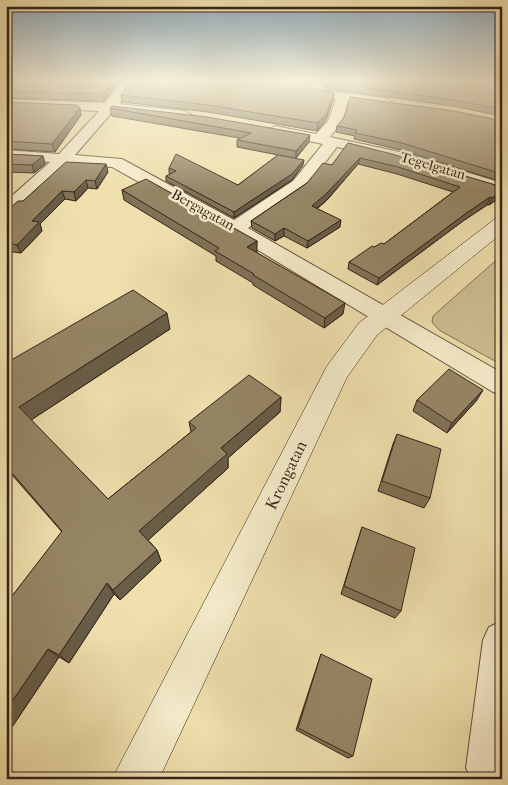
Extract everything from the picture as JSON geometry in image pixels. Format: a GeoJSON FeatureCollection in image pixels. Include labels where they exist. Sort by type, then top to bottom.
{"type":"FeatureCollection","features":[{"type":"Feature","properties":{"kind":"street"},"geometry":{"type":"LineString","coordinates":[[6,211],[66,157],[101,118]]}},
{"type":"Feature","properties":{"kind":"street"},"geometry":{"type":"LineString","coordinates":[[234,228],[299,185],[328,140],[336,118]]}},
{"type":"Feature","properties":{"kind":"street","name":"Tegelgatan"},"geometry":{"type":"LineString","coordinates":[[265,128],[328,140],[448,170],[502,188]]}},
{"type":"Feature","properties":{"kind":"street","name":"Bergagatan"},"geometry":{"type":"LineString","coordinates":[[6,154],[116,162],[234,228],[502,385]]}},
{"type":"Feature","properties":{"kind":"street","name":"Krongatan"},"geometry":{"type":"LineString","coordinates":[[135,779],[336,373],[368,329],[502,223]]}},
{"type":"Feature","properties":{"kind":"street"},"geometry":{"type":"LineString","coordinates":[[498,779],[488,768],[502,640]]}},
{"type":"Feature","properties":{"kind":"shaded area"},"geometry":{"type":"Polygon","coordinates":[[[502,255],[502,365],[439,330],[432,322],[433,316],[502,255]]]}},
{"type":"Feature","properties":{"kind":"building"},"geometry":{"type":"Polygon","coordinates":[[[6,118],[73,118],[52,144],[6,141],[6,118]]]}},
{"type":"Feature","properties":{"kind":"building"},"geometry":{"type":"Polygon","coordinates":[[[164,118],[211,118],[310,135],[296,151],[237,140],[251,133],[164,118]]]}},
{"type":"Feature","properties":{"kind":"building"},"geometry":{"type":"Polygon","coordinates":[[[285,118],[323,118],[318,123],[285,118]]]}},
{"type":"Feature","properties":{"kind":"building"},"geometry":{"type":"Polygon","coordinates":[[[344,118],[486,118],[502,121],[502,174],[402,143],[355,133],[357,130],[337,126],[344,118]]]}},
{"type":"Feature","properties":{"kind":"building"},"geometry":{"type":"Polygon","coordinates":[[[348,143],[392,154],[502,187],[502,191],[465,214],[379,278],[349,262],[372,246],[384,244],[460,187],[398,167],[360,158],[312,206],[341,220],[308,241],[284,228],[275,234],[251,221],[307,183],[323,163],[332,165],[348,143]]]}},
{"type":"Feature","properties":{"kind":"building"},"geometry":{"type":"Polygon","coordinates":[[[6,154],[43,156],[32,165],[6,164],[6,154]]]}},
{"type":"Feature","properties":{"kind":"building"},"geometry":{"type":"Polygon","coordinates":[[[176,154],[238,185],[278,155],[304,160],[292,174],[234,212],[166,176],[176,171],[169,168],[176,154]]]}},
{"type":"Feature","properties":{"kind":"building"},"geometry":{"type":"Polygon","coordinates":[[[66,162],[106,164],[95,181],[86,180],[74,192],[62,191],[32,221],[39,222],[17,245],[9,243],[6,246],[6,209],[9,209],[18,201],[23,201],[66,162]]]}},
{"type":"Feature","properties":{"kind":"building"},"geometry":{"type":"Polygon","coordinates":[[[146,179],[257,241],[247,247],[345,303],[325,318],[215,251],[219,248],[122,190],[146,179]]]}},
{"type":"Feature","properties":{"kind":"building"},"geometry":{"type":"Polygon","coordinates":[[[133,290],[167,313],[19,407],[108,499],[196,428],[189,422],[249,375],[281,397],[221,448],[227,454],[139,531],[157,550],[113,590],[107,583],[59,655],[48,649],[6,710],[6,604],[62,531],[6,466],[6,363],[133,290]]]}},
{"type":"Feature","properties":{"kind":"building"},"geometry":{"type":"Polygon","coordinates":[[[449,369],[483,390],[452,423],[417,400],[449,369]]]}},
{"type":"Feature","properties":{"kind":"building"},"geometry":{"type":"Polygon","coordinates":[[[397,434],[441,449],[430,498],[382,481],[397,434]]]}},
{"type":"Feature","properties":{"kind":"building"},"geometry":{"type":"Polygon","coordinates":[[[362,527],[415,548],[401,611],[344,586],[362,527]]]}},
{"type":"Feature","properties":{"kind":"building"},"geometry":{"type":"Polygon","coordinates":[[[321,654],[372,679],[353,756],[298,728],[321,654]]]}}]}
